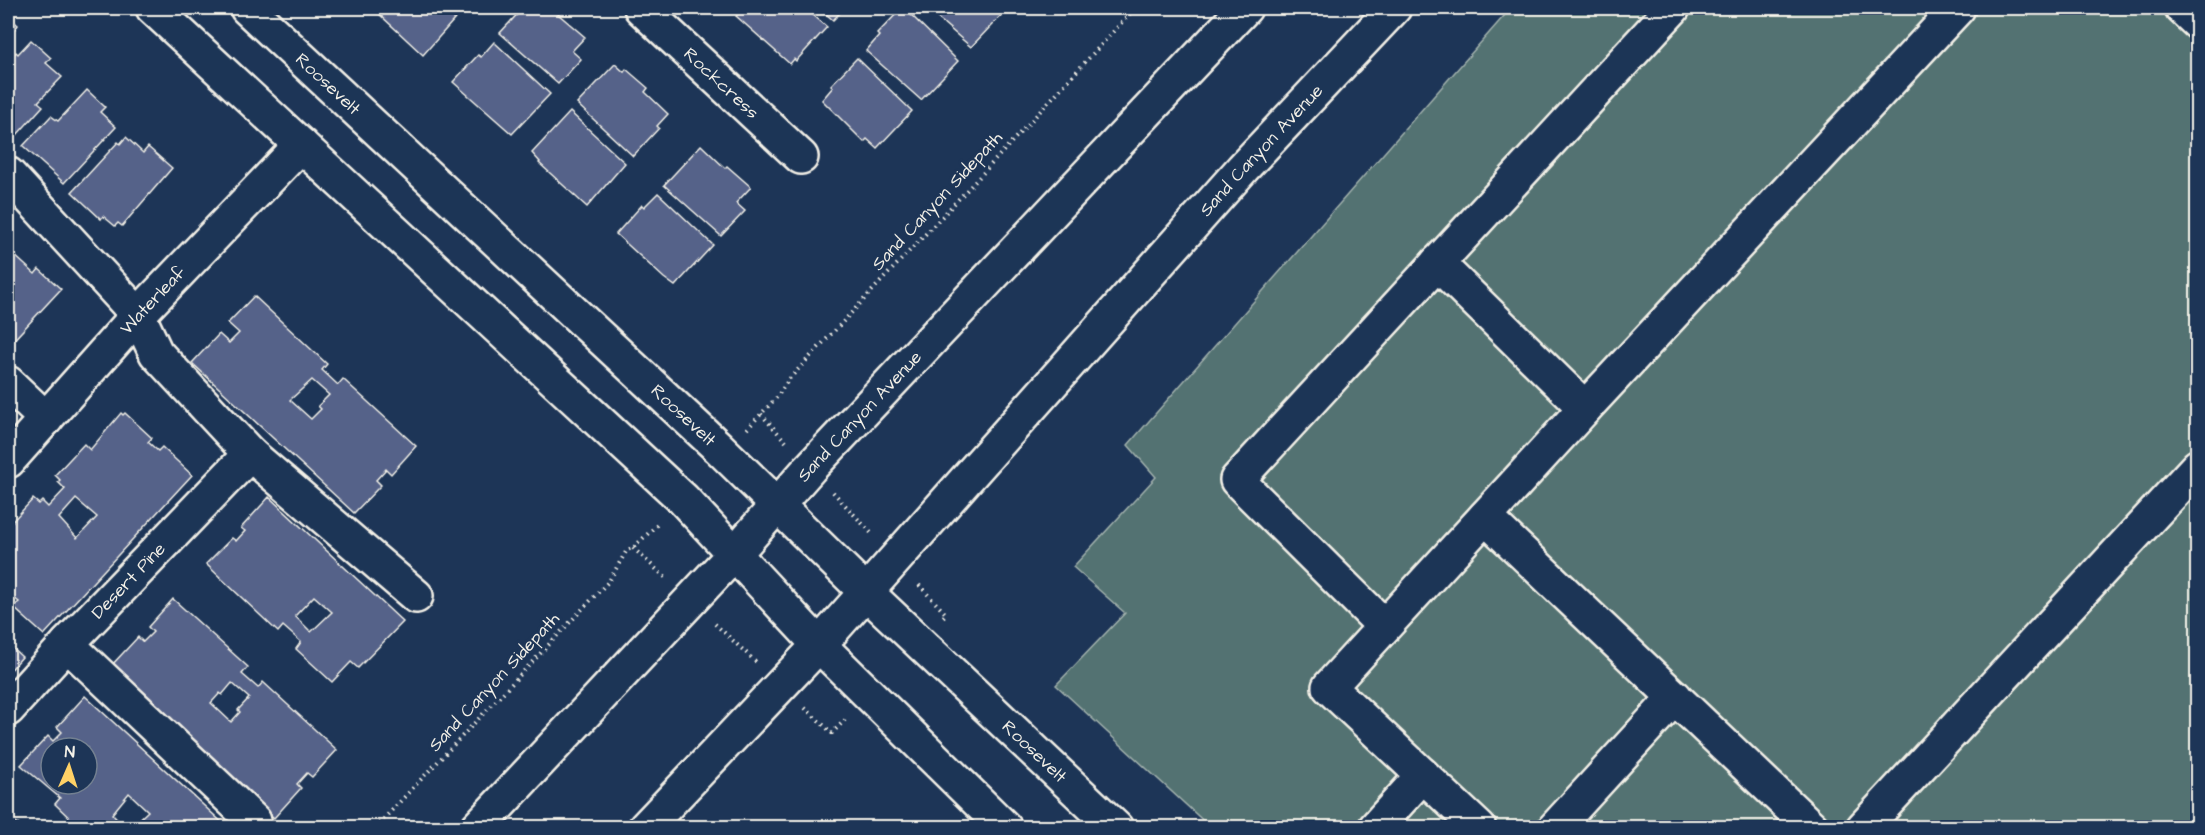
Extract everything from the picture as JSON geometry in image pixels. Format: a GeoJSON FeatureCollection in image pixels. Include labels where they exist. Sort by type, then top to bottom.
{"type":"FeatureCollection","features":[{"type":"Feature","properties":{"kind":"street"},"geometry":{"type":"LineString","coordinates":[[153,8],[683,499],[819,645],[1005,828]]}},
{"type":"Feature","properties":{"kind":"street","name":"Rockcress"},"geometry":{"type":"LineString","coordinates":[[641,8],[801,157]]}},
{"type":"Feature","properties":{"kind":"street","name":"Sand Canyon Avenue"},"geometry":{"type":"LineString","coordinates":[[477,828],[735,553],[777,504],[1245,8]]}},
{"type":"Feature","properties":{"kind":"street","name":"Sand Canyon Avenue"},"geometry":{"type":"LineString","coordinates":[[645,828],[819,645],[1243,168],[1394,8]]}},
{"type":"Feature","properties":{"kind":"street"},"geometry":{"type":"LineString","coordinates":[[1384,626],[1237,480],[1673,8]]}},
{"type":"Feature","properties":{"kind":"street"},"geometry":{"type":"LineString","coordinates":[[1479,828],[1329,687],[1585,408],[1958,8]]}},
{"type":"Feature","properties":{"kind":"street"},"geometry":{"type":"LineString","coordinates":[[2182,8],[2198,22]]}},
{"type":"Feature","properties":{"kind":"street","name":"Roosevelt"},"geometry":{"type":"LineString","coordinates":[[259,11],[1116,828]]}},
{"type":"Feature","properties":{"kind":"street","name":"Waterleaf"},"geometry":{"type":"LineString","coordinates":[[8,461],[138,315],[301,145]]}},
{"type":"Feature","properties":{"kind":"street"},"geometry":{"type":"LineString","coordinates":[[8,174],[138,315],[156,353],[250,454],[416,596]]}},
{"type":"Feature","properties":{"kind":"street"},"geometry":{"type":"LineString","coordinates":[[1437,263],[1585,408]]}},
{"type":"Feature","properties":{"kind":"street"},"geometry":{"type":"LineString","coordinates":[[8,383],[46,419]]}},
{"type":"Feature","properties":{"kind":"street","name":"Desert Pine"},"geometry":{"type":"LineString","coordinates":[[8,709],[67,644],[250,454]]}},
{"type":"Feature","properties":{"kind":"street"},"geometry":{"type":"LineString","coordinates":[[1863,828],[2198,466]]}},
{"type":"Feature","properties":{"kind":"street"},"geometry":{"type":"LineString","coordinates":[[1485,517],[1812,828]]}},
{"type":"Feature","properties":{"kind":"street"},"geometry":{"type":"LineString","coordinates":[[67,644],[254,821]]}},
{"type":"Feature","properties":{"kind":"street"},"geometry":{"type":"LineString","coordinates":[[1555,828],[1675,697]]}},
{"type":"Feature","properties":{"kind":"street"},"geometry":{"type":"LineString","coordinates":[[1375,828],[1423,775]]}},
{"type":"Feature","properties":{"kind":"path","name":"Sand Canyon Sidepath"},"geometry":{"type":"LineString","coordinates":[[762,414],[777,398],[789,379],[1135,8]]}},
{"type":"Feature","properties":{"kind":"path","name":"Sand Canyon Sidepath"},"geometry":{"type":"LineString","coordinates":[[375,828],[609,581],[627,550]]}},
{"type":"Feature","properties":{"kind":"green space"},"geometry":{"type":"Polygon","coordinates":[[[1511,8],[2197,8],[2197,827],[1210,827],[1056,685],[1125,613],[1073,567],[1156,477],[1128,445],[1511,8]]]}},
{"type":"Feature","properties":{"kind":"building"},"geometry":{"type":"Polygon","coordinates":[[[376,8],[456,8],[461,12],[423,55],[376,11],[376,8]]]}},
{"type":"Feature","properties":{"kind":"building"},"geometry":{"type":"Polygon","coordinates":[[[523,8],[551,8],[585,37],[572,51],[581,59],[558,84],[500,33],[523,8]]]}},
{"type":"Feature","properties":{"kind":"building"},"geometry":{"type":"Polygon","coordinates":[[[744,8],[805,8],[827,27],[796,61],[794,59],[790,64],[736,16],[744,8]]]}},
{"type":"Feature","properties":{"kind":"building"},"geometry":{"type":"Polygon","coordinates":[[[819,8],[845,8],[833,20],[819,8]]]}},
{"type":"Feature","properties":{"kind":"building"},"geometry":{"type":"Polygon","coordinates":[[[902,8],[958,61],[921,100],[866,51],[879,36],[877,34],[902,8]]]}},
{"type":"Feature","properties":{"kind":"building"},"geometry":{"type":"Polygon","coordinates":[[[926,8],[1008,8],[971,47],[926,8]]]}},
{"type":"Feature","properties":{"kind":"building"},"geometry":{"type":"Polygon","coordinates":[[[8,16],[18,25],[8,37],[8,16]]]}},
{"type":"Feature","properties":{"kind":"building"},"geometry":{"type":"Polygon","coordinates":[[[31,40],[51,58],[46,63],[62,77],[38,102],[43,106],[16,136],[8,128],[8,61],[31,40]]]}},
{"type":"Feature","properties":{"kind":"building"},"geometry":{"type":"Polygon","coordinates":[[[494,42],[550,94],[512,134],[453,82],[478,55],[481,57],[494,42]]]}},
{"type":"Feature","properties":{"kind":"building"},"geometry":{"type":"Polygon","coordinates":[[[857,58],[912,111],[877,148],[867,139],[864,142],[822,100],[833,87],[831,85],[857,58]]]}},
{"type":"Feature","properties":{"kind":"building"},"geometry":{"type":"Polygon","coordinates":[[[615,64],[624,72],[626,69],[648,88],[645,92],[668,114],[657,126],[659,128],[633,156],[577,104],[615,64]]]}},
{"type":"Feature","properties":{"kind":"building"},"geometry":{"type":"Polygon","coordinates":[[[87,90],[105,107],[100,112],[116,127],[64,183],[23,146],[51,116],[58,121],[87,90]]]}},
{"type":"Feature","properties":{"kind":"building"},"geometry":{"type":"Polygon","coordinates":[[[570,112],[625,163],[587,207],[539,163],[532,153],[570,112]]]}},
{"type":"Feature","properties":{"kind":"building"},"geometry":{"type":"Polygon","coordinates":[[[126,137],[143,153],[148,147],[172,168],[122,226],[118,223],[115,226],[103,216],[101,219],[72,192],[118,142],[120,144],[126,137]]]}},
{"type":"Feature","properties":{"kind":"building"},"geometry":{"type":"Polygon","coordinates":[[[701,145],[725,168],[727,166],[751,187],[736,203],[745,211],[721,236],[664,185],[701,145]]]}},
{"type":"Feature","properties":{"kind":"building"},"geometry":{"type":"Polygon","coordinates":[[[658,193],[713,245],[675,286],[616,234],[642,205],[644,207],[658,193]]]}},
{"type":"Feature","properties":{"kind":"building"},"geometry":{"type":"Polygon","coordinates":[[[13,254],[35,274],[39,269],[61,289],[8,346],[8,260],[13,254]]]}},
{"type":"Feature","properties":{"kind":"building"},"geometry":{"type":"Polygon","coordinates":[[[254,296],[327,364],[322,370],[338,385],[343,379],[416,446],[391,474],[386,469],[376,480],[381,485],[354,513],[192,363],[219,334],[229,343],[239,333],[228,323],[254,296]],[[312,380],[290,400],[311,419],[321,409],[318,406],[329,395],[312,380]]]}},
{"type":"Feature","properties":{"kind":"building"},"geometry":{"type":"Polygon","coordinates":[[[121,413],[123,415],[125,413],[152,438],[148,442],[158,451],[162,447],[192,475],[44,635],[13,607],[19,602],[8,593],[8,538],[10,535],[8,526],[33,499],[39,504],[42,501],[48,507],[65,489],[55,475],[84,444],[90,450],[121,413]],[[76,499],[59,518],[77,538],[97,517],[76,499]]]}},
{"type":"Feature","properties":{"kind":"building"},"geometry":{"type":"Polygon","coordinates":[[[269,497],[403,622],[358,668],[351,662],[332,682],[296,649],[301,642],[283,626],[278,632],[206,564],[232,538],[236,541],[245,531],[241,528],[269,497]],[[314,596],[295,616],[311,632],[332,612],[314,596]]]}},
{"type":"Feature","properties":{"kind":"building"},"geometry":{"type":"Polygon","coordinates":[[[173,599],[248,667],[242,674],[258,688],[263,682],[337,750],[312,777],[307,773],[297,784],[301,788],[274,818],[110,667],[138,637],[143,642],[153,632],[148,627],[173,599]],[[232,683],[211,703],[231,722],[249,698],[232,683]]]}},
{"type":"Feature","properties":{"kind":"building"},"geometry":{"type":"Polygon","coordinates":[[[8,644],[22,657],[8,673],[8,644]]]}},
{"type":"Feature","properties":{"kind":"building"},"geometry":{"type":"Polygon","coordinates":[[[85,696],[228,828],[130,828],[148,811],[129,793],[112,814],[125,828],[104,828],[100,824],[96,828],[80,828],[55,804],[60,798],[58,796],[99,796],[99,736],[58,736],[62,732],[57,727],[85,696]]]}},
{"type":"Feature","properties":{"kind":"building"},"geometry":{"type":"Polygon","coordinates":[[[39,746],[39,780],[21,765],[39,746]]]}},
{"type":"Feature","properties":{"kind":"building"},"geometry":{"type":"Polygon","coordinates":[[[8,815],[22,828],[8,828],[8,815]]]}}]}
